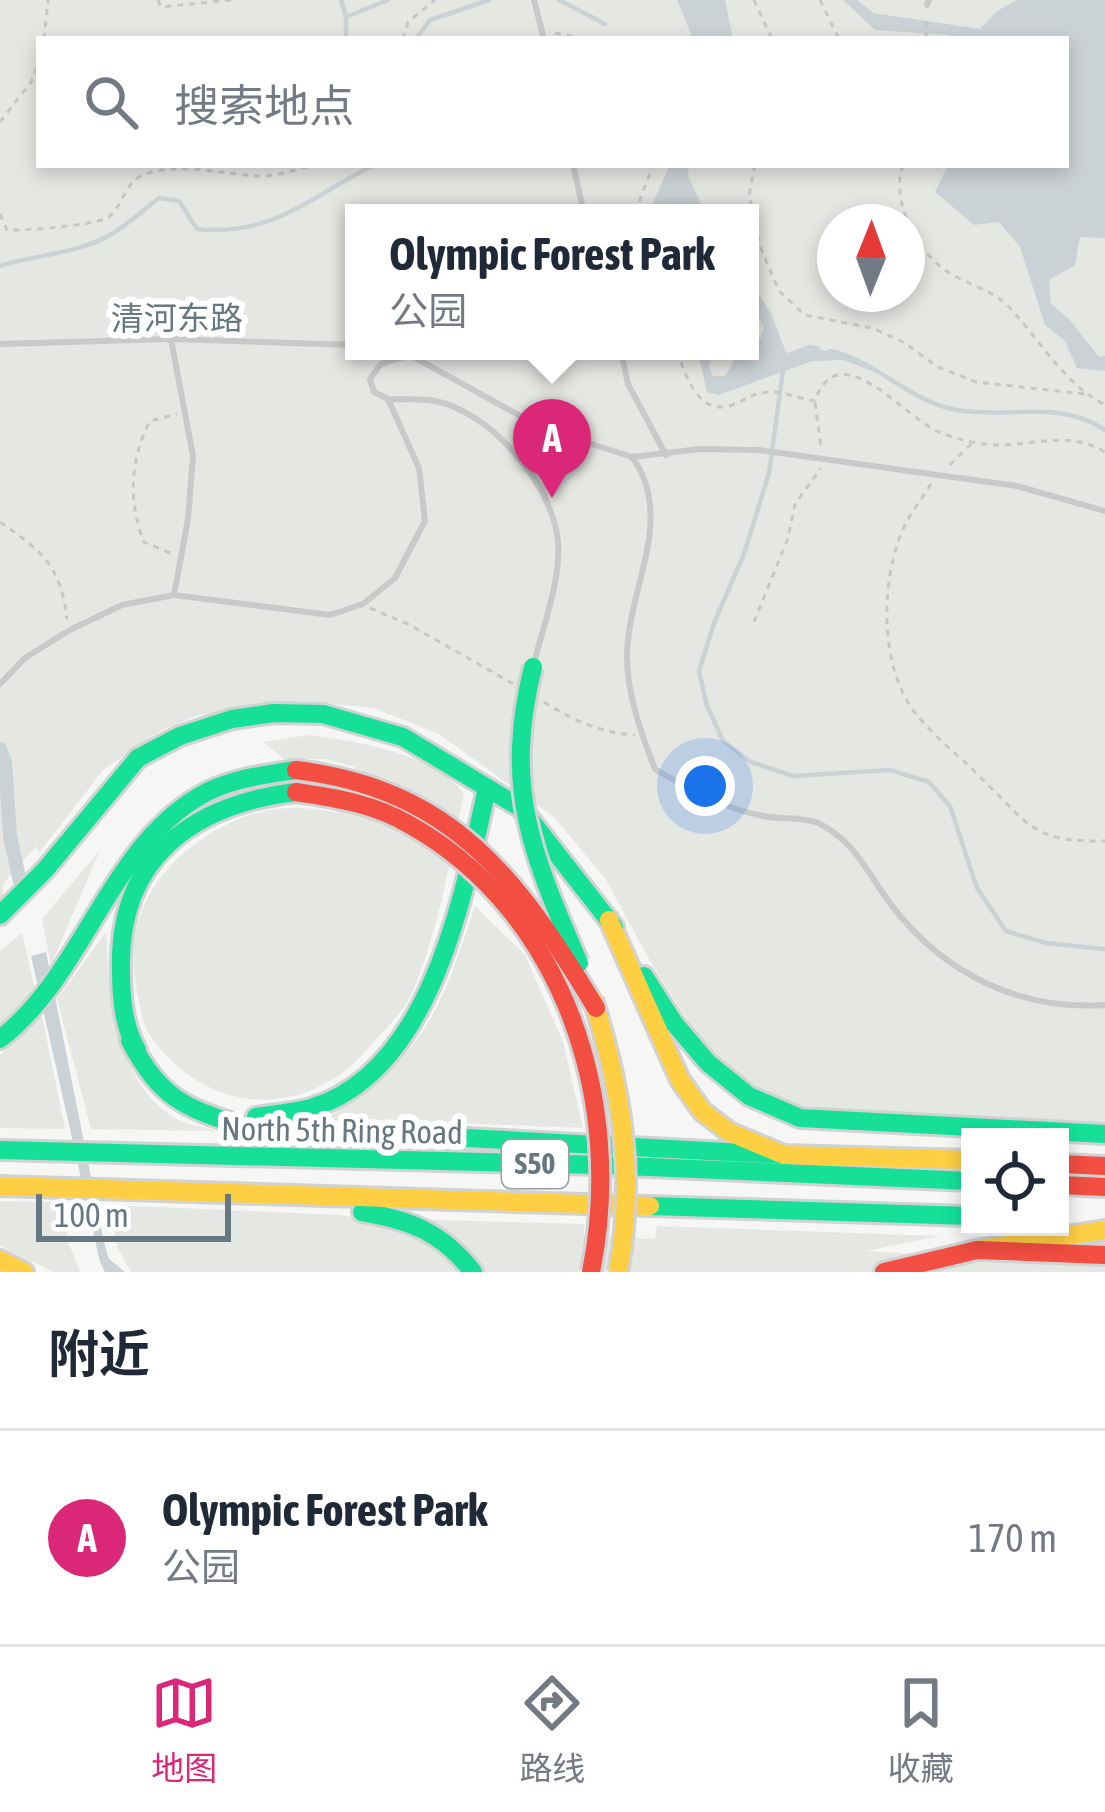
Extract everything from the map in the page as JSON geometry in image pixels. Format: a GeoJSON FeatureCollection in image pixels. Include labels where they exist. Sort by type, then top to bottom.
{"type":"FeatureCollection","features":[{"type":"Feature","properties":{"kind":"main road"},"geometry":{"type":"LineString","coordinates":[[533,667],[520,742],[528,831],[544,885],[596,1008],[618,1088],[626,1147],[626,1212],[618,1272]]}},
{"type":"Feature","properties":{"kind":"main road"},"geometry":{"type":"LineString","coordinates":[[0,915],[45,870],[138,758],[180,736],[232,719],[274,713],[323,714],[403,737],[520,808],[609,920],[688,1046],[710,1069],[776,1112],[800,1118],[1105,1134]]}},
{"type":"Feature","properties":{"kind":"main road"},"geometry":{"type":"LineString","coordinates":[[0,1039],[21,1022],[73,961],[134,854],[177,807],[244,776],[296,770],[370,784],[412,802],[459,832],[523,893],[596,1008]]}},
{"type":"Feature","properties":{"kind":"main road"},"geometry":{"type":"LineString","coordinates":[[130,1041],[164,1082],[202,1104],[237,1115],[291,1114],[343,1092],[388,1054],[409,1029],[430,990],[462,898],[487,788]]}},
{"type":"Feature","properties":{"kind":"main road"},"geometry":{"type":"LineString","coordinates":[[591,1272],[602,1195],[597,1106],[574,1022],[537,947],[484,882],[452,851],[413,824],[345,796],[296,792],[249,797],[218,810],[161,846],[136,881],[124,910],[119,943],[122,1004],[130,1041],[168,1100],[242,1126],[784,1155],[961,1160]]}},
{"type":"Feature","properties":{"kind":"main road"},"geometry":{"type":"LineString","coordinates":[[609,920],[680,1080],[703,1111],[729,1132],[784,1155]]}},
{"type":"Feature","properties":{"kind":"main road","name":"North 5th Ring Road"},"geometry":{"type":"LineString","coordinates":[[0,1150],[602,1165],[961,1181]]}},
{"type":"Feature","properties":{"kind":"main road"},"geometry":{"type":"LineString","coordinates":[[1069,1164],[1105,1166]]}},
{"type":"Feature","properties":{"kind":"main road"},"geometry":{"type":"LineString","coordinates":[[1069,1185],[1105,1187]]}},
{"type":"Feature","properties":{"kind":"main road","name":"North 5th Ring Road"},"geometry":{"type":"LineString","coordinates":[[0,1186],[961,1216]]}},
{"type":"Feature","properties":{"kind":"main road"},"geometry":{"type":"LineString","coordinates":[[253,1195],[418,1221],[455,1246],[472,1272]]}},
{"type":"Feature","properties":{"kind":"main road"},"geometry":{"type":"LineString","coordinates":[[1069,1218],[1105,1220]]}},
{"type":"Feature","properties":{"kind":"main road"},"geometry":{"type":"LineString","coordinates":[[884,1272],[977,1250],[1105,1230]]}},
{"type":"Feature","properties":{"kind":"main road"},"geometry":{"type":"LineString","coordinates":[[977,1250],[1105,1255]]}},
{"type":"Feature","properties":{"kind":"main road"},"geometry":{"type":"LineString","coordinates":[[0,1260],[24,1272]]}},
{"type":"Feature","properties":{"kind":"lane"},"geometry":{"type":"LineString","coordinates":[[534,3],[542,34]]}},
{"type":"Feature","properties":{"kind":"lane"},"geometry":{"type":"LineString","coordinates":[[574,168],[582,204]]}},
{"type":"Feature","properties":{"kind":"lane"},"geometry":{"type":"LineString","coordinates":[[171,339],[193,456],[174,595]]}},
{"type":"Feature","properties":{"kind":"lane","name":"清河东路"},"geometry":{"type":"LineString","coordinates":[[0,344],[171,339],[345,346]]}},
{"type":"Feature","properties":{"kind":"lane"},"geometry":{"type":"LineString","coordinates":[[391,360],[370,379],[374,392],[388,399],[435,401],[463,412],[509,446],[544,490],[558,537],[551,598],[533,667]]}},
{"type":"Feature","properties":{"kind":"lane"},"geometry":{"type":"LineString","coordinates":[[420,360],[542,428],[632,458],[700,449],[759,450],[1016,486],[1105,511]]}},
{"type":"Feature","properties":{"kind":"lane"},"geometry":{"type":"LineString","coordinates":[[623,360],[628,384],[666,454]]}},
{"type":"Feature","properties":{"kind":"lane"},"geometry":{"type":"LineString","coordinates":[[0,684],[26,658],[122,604],[174,595],[330,614],[363,604],[395,578],[425,521],[419,467],[388,399]]}},
{"type":"Feature","properties":{"kind":"lane"},"geometry":{"type":"LineString","coordinates":[[632,458],[645,476],[653,536],[641,570],[627,654],[629,689],[655,769],[701,797],[765,817],[816,821],[857,850],[881,892],[936,954],[998,990],[1037,1004],[1105,1005]]}},
{"type":"Feature","properties":{"kind":"path"},"geometry":{"type":"LineString","coordinates":[[44,36],[47,0]]}},
{"type":"Feature","properties":{"kind":"path"},"geometry":{"type":"LineString","coordinates":[[158,0],[161,7],[231,0]]}},
{"type":"Feature","properties":{"kind":"path"},"geometry":{"type":"LineString","coordinates":[[404,36],[408,22],[435,0]]}},
{"type":"Feature","properties":{"kind":"path"},"geometry":{"type":"LineString","coordinates":[[754,0],[771,36]]}},
{"type":"Feature","properties":{"kind":"path"},"geometry":{"type":"LineString","coordinates":[[820,0],[838,36]]}},
{"type":"Feature","properties":{"kind":"path"},"geometry":{"type":"LineString","coordinates":[[926,36],[928,3]]}},
{"type":"Feature","properties":{"kind":"path"},"geometry":{"type":"LineString","coordinates":[[0,122],[36,70]]}},
{"type":"Feature","properties":{"kind":"path"},"geometry":{"type":"LineString","coordinates":[[0,214],[7,230],[100,221],[112,215],[125,189],[142,175],[173,170],[261,176],[300,168]]}},
{"type":"Feature","properties":{"kind":"path"},"geometry":{"type":"LineString","coordinates":[[638,204],[652,168]]}},
{"type":"Feature","properties":{"kind":"path"},"geometry":{"type":"LineString","coordinates":[[751,204],[754,168]]}},
{"type":"Feature","properties":{"kind":"path"},"geometry":{"type":"LineString","coordinates":[[902,168],[898,178],[906,216],[923,249],[944,269],[1004,302],[1084,394]]}},
{"type":"Feature","properties":{"kind":"path"},"geometry":{"type":"LineString","coordinates":[[759,241],[779,291],[805,315],[872,328],[938,367],[976,382],[1084,394],[1105,405]]}},
{"type":"Feature","properties":{"kind":"path"},"geometry":{"type":"LineString","coordinates":[[681,360],[695,393],[710,405],[730,407],[750,394],[777,391],[815,401]]}},
{"type":"Feature","properties":{"kind":"path"},"geometry":{"type":"LineString","coordinates":[[754,622],[788,538],[796,504],[824,459],[815,401],[821,384],[832,376],[854,375],[936,432],[1000,446],[1067,438],[1105,452]]}},
{"type":"Feature","properties":{"kind":"path"},"geometry":{"type":"LineString","coordinates":[[181,558],[144,542],[134,516],[134,481],[137,447],[150,421],[185,412]]}},
{"type":"Feature","properties":{"kind":"path"},"geometry":{"type":"LineString","coordinates":[[973,442],[937,475],[904,526],[891,567],[890,651],[908,703],[1037,833],[1072,842],[1105,842]]}},
{"type":"Feature","properties":{"kind":"path"},"geometry":{"type":"LineString","coordinates":[[0,523],[40,550],[56,573],[68,631]]}},
{"type":"Feature","properties":{"kind":"path"},"geometry":{"type":"LineString","coordinates":[[363,604],[520,688]]}},
{"type":"Feature","properties":{"kind":"path"},"geometry":{"type":"LineString","coordinates":[[536,698],[569,718],[614,734],[642,735]]}},
{"type":"Feature","properties":{"kind":"shaded area"},"geometry":{"type":"Polygon","coordinates":[[[0,0],[1105,0],[1105,1123],[788,1104],[727,1069],[695,1032],[606,880],[555,818],[439,734],[374,708],[300,701],[196,716],[160,731],[103,770],[39,853],[36,846],[3,884],[0,909],[0,0]]]}},
{"type":"Feature","properties":{"kind":"shaded area"},"geometry":{"type":"Polygon","coordinates":[[[677,0],[725,0],[732,36],[691,34],[677,0]]]}},
{"type":"Feature","properties":{"kind":"shaded area"},"geometry":{"type":"Polygon","coordinates":[[[843,0],[857,0],[873,13],[980,29],[997,11],[1017,0],[1105,0],[1105,238],[1080,237],[1075,265],[1049,280],[1051,304],[1099,357],[1105,356],[1105,371],[1077,368],[1065,341],[1045,325],[1020,247],[999,222],[974,225],[935,192],[947,168],[1069,168],[1069,36],[950,36],[875,30],[843,0]]]}},
{"type":"Feature","properties":{"kind":"shaded area"},"geometry":{"type":"Polygon","coordinates":[[[669,168],[688,168],[686,177],[699,204],[652,204],[669,168]]]}},
{"type":"Feature","properties":{"kind":"shaded area"},"geometry":{"type":"Polygon","coordinates":[[[759,298],[785,356],[811,350],[833,352],[877,373],[843,360],[812,361],[719,395],[707,392],[699,360],[711,360],[713,376],[725,376],[733,360],[759,360],[764,327],[759,298]]]}},
{"type":"Feature","properties":{"kind":"shaded area"},"geometry":{"type":"Polygon","coordinates":[[[309,735],[393,751],[434,768],[464,794],[436,923],[402,1010],[344,1071],[286,1098],[226,1094],[171,1060],[148,1032],[134,975],[135,935],[157,882],[186,851],[221,827],[276,809],[338,813],[355,767],[326,759],[284,759],[263,742],[309,735]]]}},
{"type":"Feature","properties":{"kind":"shaded area"},"geometry":{"type":"Polygon","coordinates":[[[100,850],[51,965],[42,919],[100,850]]]}},
{"type":"Feature","properties":{"kind":"shaded area"},"geometry":{"type":"Polygon","coordinates":[[[475,906],[525,955],[563,1042],[583,1128],[327,1118],[387,1072],[425,1028],[451,976],[475,906]]]}},
{"type":"Feature","properties":{"kind":"shaded area"},"geometry":{"type":"Polygon","coordinates":[[[106,932],[113,1007],[137,1079],[171,1116],[217,1131],[91,1129],[57,999],[106,932]]]}},
{"type":"Feature","properties":{"kind":"shaded area"},"geometry":{"type":"Polygon","coordinates":[[[22,933],[35,989],[0,1026],[0,951],[22,933]]]}},
{"type":"Feature","properties":{"kind":"shaded area"},"geometry":{"type":"Polygon","coordinates":[[[46,952],[104,1242],[109,1259],[125,1272],[105,1272],[100,1262],[31,956],[46,952]]]}},
{"type":"Feature","properties":{"kind":"shaded area"},"geometry":{"type":"Polygon","coordinates":[[[42,1016],[65,1129],[0,1128],[0,1055],[42,1016]]]}},
{"type":"Feature","properties":{"kind":"shaded area"},"geometry":{"type":"Polygon","coordinates":[[[0,1201],[62,1202],[69,1244],[80,1272],[54,1272],[0,1246],[0,1201]]]}},
{"type":"Feature","properties":{"kind":"shaded area"},"geometry":{"type":"Polygon","coordinates":[[[109,1205],[341,1215],[380,1223],[584,1224],[584,1235],[655,1239],[657,1226],[940,1236],[866,1251],[1105,1265],[1105,1272],[131,1272],[118,1249],[109,1205]]]}},
{"type":"Feature","properties":{"kind":"waterway"},"geometry":{"type":"LineString","coordinates":[[341,0],[346,17]]}},
{"type":"Feature","properties":{"kind":"waterway"},"geometry":{"type":"LineString","coordinates":[[346,36],[346,17],[388,0]]}},
{"type":"Feature","properties":{"kind":"waterway"},"geometry":{"type":"LineString","coordinates":[[418,36],[430,20],[489,0]]}},
{"type":"Feature","properties":{"kind":"waterway"},"geometry":{"type":"LineString","coordinates":[[559,0],[605,24]]}},
{"type":"Feature","properties":{"kind":"waterway"},"geometry":{"type":"LineString","coordinates":[[0,266],[99,241],[159,198],[179,201],[197,229],[248,227],[290,212],[369,168]]}},
{"type":"Feature","properties":{"kind":"waterway"},"geometry":{"type":"LineString","coordinates":[[686,168],[699,204]]}},
{"type":"Feature","properties":{"kind":"waterway"},"geometry":{"type":"LineString","coordinates":[[759,298],[785,356],[810,347],[818,349]]}},
{"type":"Feature","properties":{"kind":"waterway"},"geometry":{"type":"LineString","coordinates":[[830,351],[940,406],[976,412],[1051,412],[1105,430]]}},
{"type":"Feature","properties":{"kind":"waterway"},"geometry":{"type":"LineString","coordinates":[[785,356],[769,473],[699,671],[707,706],[723,741],[751,762],[793,776],[890,770],[929,782],[950,806],[977,888],[1006,931],[1046,943],[1105,949]]}},
{"type":"Feature","properties":{"kind":"waterway"},"geometry":{"type":"LineString","coordinates":[[0,749],[20,882]]}},
{"type":"Feature","properties":{"kind":"traffic: fast"},"geometry":{"type":"LineString","coordinates":[[533,667],[521,749],[527,820],[579,963]]}},
{"type":"Feature","properties":{"kind":"traffic: fast"},"geometry":{"type":"LineString","coordinates":[[0,915],[45,870],[138,758],[180,736],[232,719],[274,713],[323,714],[403,737],[521,808],[614,927]]}},
{"type":"Feature","properties":{"kind":"traffic: fast"},"geometry":{"type":"LineString","coordinates":[[0,1039],[54,982],[140,849],[167,821],[221,786],[296,770]]}},
{"type":"Feature","properties":{"kind":"traffic: fast"},"geometry":{"type":"LineString","coordinates":[[256,1117],[311,1108],[352,1088],[386,1058],[414,1019],[453,926],[487,788]]}},
{"type":"Feature","properties":{"kind":"traffic: fast"},"geometry":{"type":"LineString","coordinates":[[137,1050],[124,1011],[123,930],[148,867],[195,824],[259,798],[296,792]]}},
{"type":"Feature","properties":{"kind":"traffic: fast"},"geometry":{"type":"LineString","coordinates":[[644,976],[674,1023],[708,1063],[749,1096],[800,1118],[1105,1134]]}},
{"type":"Feature","properties":{"kind":"traffic: fast"},"geometry":{"type":"LineString","coordinates":[[130,1041],[152,1076],[175,1098],[242,1126],[784,1155]]}},
{"type":"Feature","properties":{"kind":"traffic: fast"},"geometry":{"type":"LineString","coordinates":[[0,1150],[602,1165],[961,1181]]}},
{"type":"Feature","properties":{"kind":"traffic: fast"},"geometry":{"type":"LineString","coordinates":[[650,1206],[961,1216]]}},
{"type":"Feature","properties":{"kind":"traffic: fast"},"geometry":{"type":"LineString","coordinates":[[362,1212],[424,1230],[473,1272]]}},
{"type":"Feature","properties":{"kind":"traffic: slow"},"geometry":{"type":"LineString","coordinates":[[609,920],[680,1080],[702,1111],[729,1132],[784,1155],[961,1160]]}},
{"type":"Feature","properties":{"kind":"traffic: slow"},"geometry":{"type":"LineString","coordinates":[[593,1000],[612,1068],[623,1135],[626,1203],[618,1272]]}},
{"type":"Feature","properties":{"kind":"traffic: slow"},"geometry":{"type":"LineString","coordinates":[[0,1186],[650,1206]]}},
{"type":"Feature","properties":{"kind":"traffic: slow"},"geometry":{"type":"LineString","coordinates":[[977,1250],[1105,1230]]}},
{"type":"Feature","properties":{"kind":"traffic: slow"},"geometry":{"type":"LineString","coordinates":[[0,1260],[24,1272]]}},
{"type":"Feature","properties":{"kind":"traffic: jam"},"geometry":{"type":"LineString","coordinates":[[296,770],[351,780],[398,797],[440,820],[476,848],[539,919],[596,1008]]}},
{"type":"Feature","properties":{"kind":"traffic: jam"},"geometry":{"type":"LineString","coordinates":[[296,792],[369,807],[410,825],[464,863],[509,908],[545,961],[572,1018],[590,1080],[599,1144],[599,1208],[591,1272]]}},
{"type":"Feature","properties":{"kind":"traffic: jam"},"geometry":{"type":"LineString","coordinates":[[1069,1164],[1105,1166]]}},
{"type":"Feature","properties":{"kind":"traffic: jam"},"geometry":{"type":"LineString","coordinates":[[1069,1185],[1105,1187]]}},
{"type":"Feature","properties":{"kind":"traffic: jam"},"geometry":{"type":"LineString","coordinates":[[884,1272],[977,1250],[1105,1255]]}},
{"type":"Feature","properties":{"kind":"place","name":"Olympic Forest Park"},"geometry":{"type":"Point","coordinates":[552,498]}}]}
